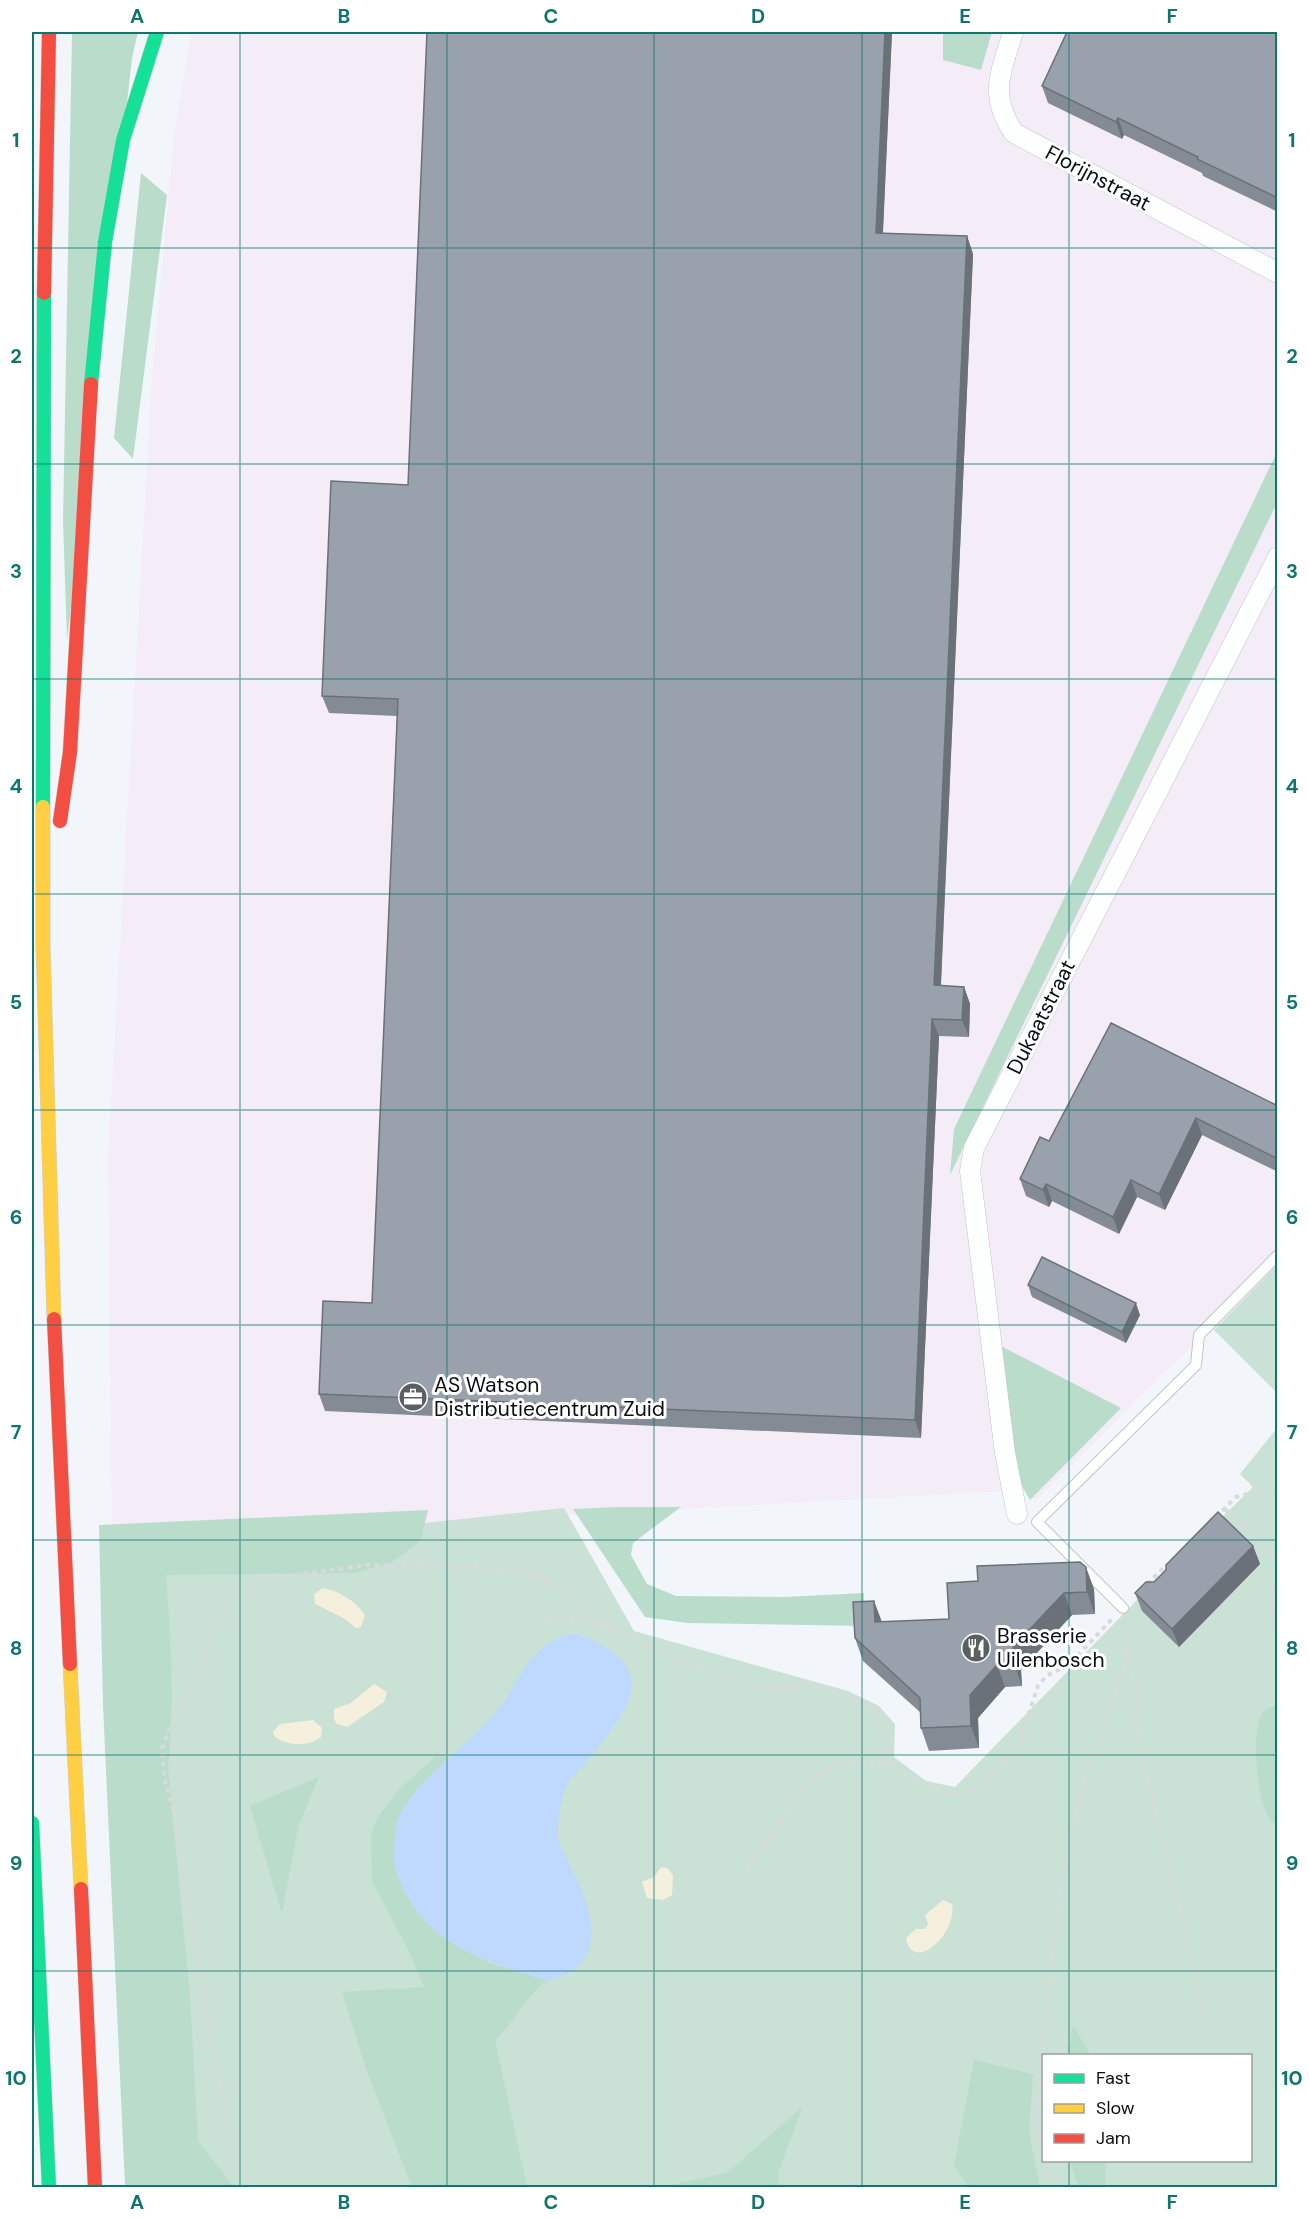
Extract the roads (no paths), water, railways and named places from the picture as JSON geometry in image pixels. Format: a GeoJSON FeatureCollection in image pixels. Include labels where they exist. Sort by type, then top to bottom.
{"type":"FeatureCollection","features":[{"type":"Feature","properties":{"kind":"highway"},"geometry":{"type":"LineString","coordinates":[[49,32],[43,322],[43,945],[55,1338],[94,2187]]}},
{"type":"Feature","properties":{"kind":"highway"},"geometry":{"type":"LineString","coordinates":[[43,945],[70,752],[92,364],[105,242],[123,140],[157,32]]}},
{"type":"Feature","properties":{"kind":"highway"},"geometry":{"type":"LineString","coordinates":[[32,1824],[49,2187]]}},
{"type":"Feature","properties":{"kind":"street","name":"Florijnstraat"},"geometry":{"type":"LineString","coordinates":[[1013,32],[997,89],[1003,116],[1014,134],[1278,273]]}},
{"type":"Feature","properties":{"kind":"street","name":"Dukaatstraat"},"geometry":{"type":"LineString","coordinates":[[1017,1514],[1005,1453],[970,1171],[974,1148],[1278,557]]}},
{"type":"Feature","properties":{"kind":"lane"},"geometry":{"type":"LineString","coordinates":[[1123,1608],[1037,1522],[1196,1365],[1199,1335],[1278,1255]]}},
{"type":"Feature","properties":{"kind":"water"},"geometry":{"type":"Polygon","coordinates":[[[577,1634],[605,1647],[622,1661],[630,1675],[631,1691],[615,1726],[571,1779],[563,1797],[558,1838],[582,1891],[590,1917],[591,1931],[586,1955],[578,1966],[549,1981],[470,1953],[451,1942],[420,1916],[399,1879],[394,1860],[395,1837],[398,1819],[411,1797],[496,1712],[529,1662],[548,1643],[561,1637],[577,1634]]]}},
{"type":"Feature","properties":{"kind":"place","name":"AS Watson Distributiecentrum Zuid"},"geometry":{"type":"Point","coordinates":[413,1397]}},
{"type":"Feature","properties":{"kind":"place","name":"Brasserie Uilenbosch"},"geometry":{"type":"Point","coordinates":[976,1648]}}]}
